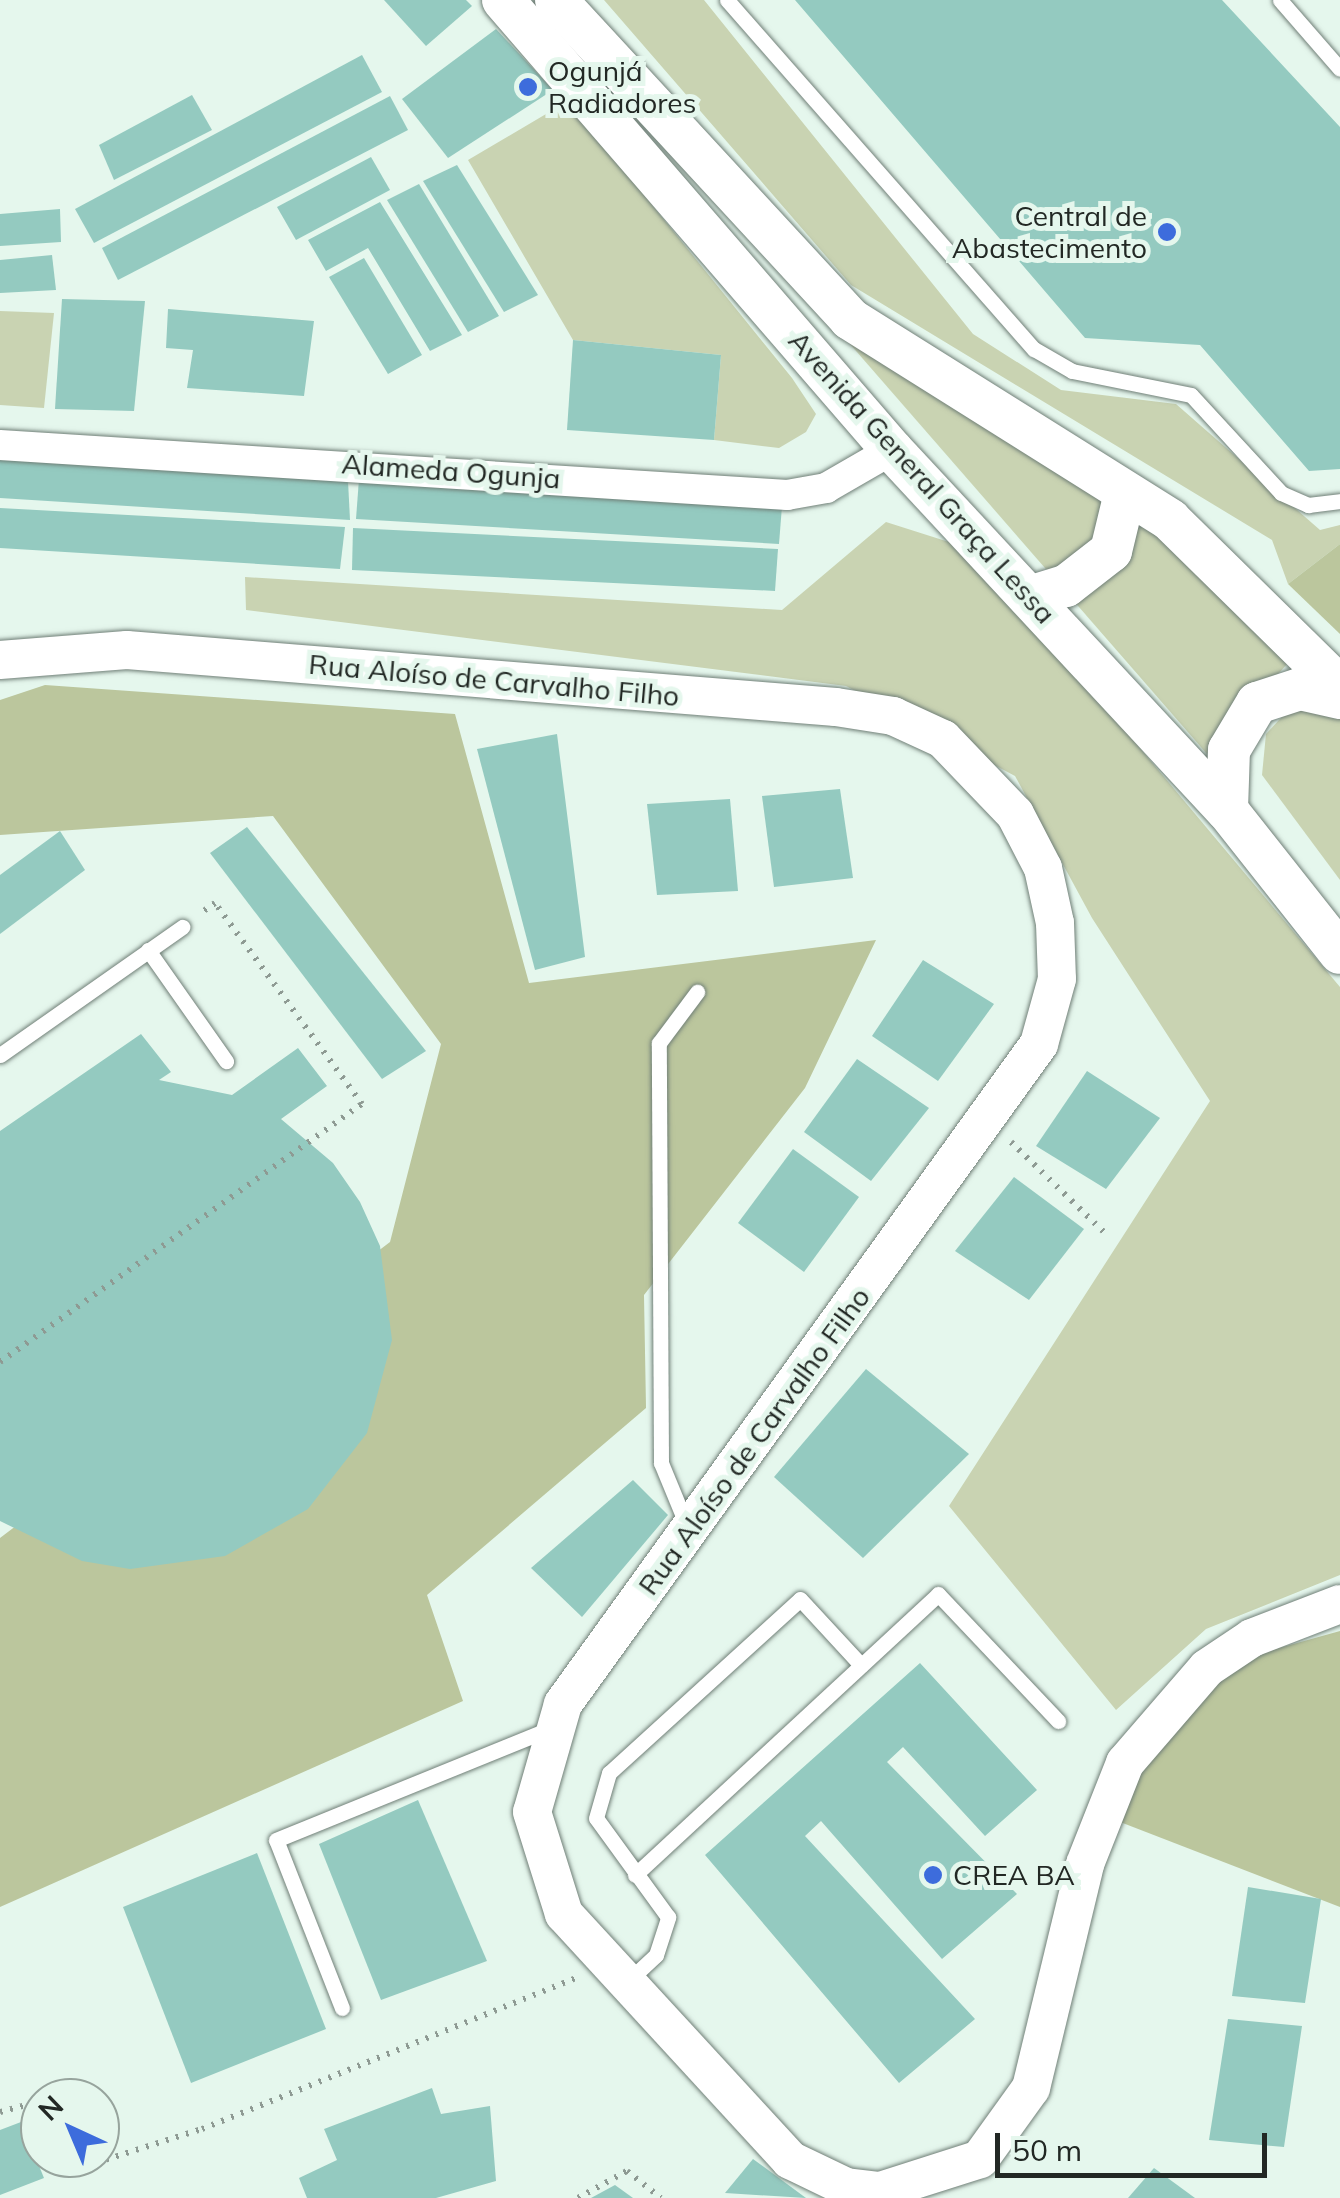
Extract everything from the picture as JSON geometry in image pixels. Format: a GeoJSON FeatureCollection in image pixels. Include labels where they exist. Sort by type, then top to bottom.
{"type":"FeatureCollection","features":[{"type":"Feature","properties":{"kind":"main road","name":"Avenida General Graça Lessa"},"geometry":{"type":"LineString","coordinates":[[504,0],[892,450],[1227,810],[1340,953]]}},
{"type":"Feature","properties":{"kind":"main road","name":"Avenida General Graça Lessa"},"geometry":{"type":"LineString","coordinates":[[556,0],[850,319],[1125,493],[1212,553],[1340,688]]}},
{"type":"Feature","properties":{"kind":"main road"},"geometry":{"type":"LineString","coordinates":[[1028,597],[1066,586],[1111,551],[1125,493]]}},
{"type":"Feature","properties":{"kind":"main road"},"geometry":{"type":"LineString","coordinates":[[1227,810],[1229,750],[1257,703],[1300,689],[1340,698]]}},
{"type":"Feature","properties":{"kind":"street","name":"Alameda Ogunja"},"geometry":{"type":"LineString","coordinates":[[0,445],[787,494],[826,488],[892,450]]}},
{"type":"Feature","properties":{"kind":"street","name":"Rua Aloíso de Carvalho Filho"},"geometry":{"type":"LineString","coordinates":[[0,660],[127,650],[836,707],[894,716],[943,739],[983,774],[1042,868],[1055,922],[1057,978],[1040,1044],[689,1530],[554,1727],[532,1812],[542,1866],[564,1914],[614,1975],[790,2160],[846,2187],[918,2192],[980,2159],[1031,2088],[1091,1848],[1125,1763],[1156,1717],[1252,1638],[1340,1604]]}},
{"type":"Feature","properties":{"kind":"lane"},"geometry":{"type":"LineString","coordinates":[[727,0],[1034,349],[1072,371],[1191,395],[1281,493],[1308,505],[1340,502]]}},
{"type":"Feature","properties":{"kind":"lane"},"geometry":{"type":"LineString","coordinates":[[1280,0],[1340,69]]}},
{"type":"Feature","properties":{"kind":"lane"},"geometry":{"type":"LineString","coordinates":[[0,1055],[182,927]]}},
{"type":"Feature","properties":{"kind":"lane"},"geometry":{"type":"LineString","coordinates":[[148,950],[226,1061]]}},
{"type":"Feature","properties":{"kind":"lane"},"geometry":{"type":"LineString","coordinates":[[689,1530],[661,1462],[660,1044],[697,992]]}},
{"type":"Feature","properties":{"kind":"lane"},"geometry":{"type":"LineString","coordinates":[[635,1874],[938,1594],[1058,1720]]}},
{"type":"Feature","properties":{"kind":"lane"},"geometry":{"type":"LineString","coordinates":[[614,1975],[656,1955],[668,1917],[596,1818],[608,1773],[800,1599],[861,1665]]}},
{"type":"Feature","properties":{"kind":"lane"},"geometry":{"type":"LineString","coordinates":[[342,2008],[276,1840],[554,1727]]}},
{"type":"Feature","properties":{"kind":"path"},"geometry":{"type":"LineString","coordinates":[[0,1362],[362,1104],[214,903],[182,927]]}},
{"type":"Feature","properties":{"kind":"path"},"geometry":{"type":"LineString","coordinates":[[1020,1151],[1108,1235]]}},
{"type":"Feature","properties":{"kind":"path"},"geometry":{"type":"LineString","coordinates":[[120,2155],[202,2130],[614,1975]]}},
{"type":"Feature","properties":{"kind":"path"},"geometry":{"type":"LineString","coordinates":[[578,2198],[627,2170],[660,2198]]}},
{"type":"Feature","properties":{"kind":"green space"},"geometry":{"type":"Polygon","coordinates":[[[604,0],[704,0],[973,334],[1061,390],[1176,404],[1320,530],[1340,525],[1340,544],[1288,584],[1272,540],[851,285],[604,0]]]}},
{"type":"Feature","properties":{"kind":"green space"},"geometry":{"type":"Polygon","coordinates":[[[568,101],[792,378],[816,414],[806,432],[779,448],[714,440],[721,355],[573,340],[468,160],[568,101]]]}},
{"type":"Feature","properties":{"kind":"green space"},"geometry":{"type":"Polygon","coordinates":[[[816,305],[1157,533],[1295,655],[1207,754],[816,305]]]}},
{"type":"Feature","properties":{"kind":"green space"},"geometry":{"type":"Polygon","coordinates":[[[0,311],[54,313],[44,408],[0,405],[0,311]]]}},
{"type":"Feature","properties":{"kind":"green space"},"geometry":{"type":"Polygon","coordinates":[[[886,522],[974,550],[1340,987],[1340,1575],[1206,1629],[1116,1710],[949,1506],[1210,1101],[1092,918],[1015,776],[846,686],[246,610],[245,577],[782,610],[886,522]]]}},
{"type":"Feature","properties":{"kind":"green space"},"geometry":{"type":"Polygon","coordinates":[[[1340,544],[1340,634],[1288,584],[1340,544]]]}},
{"type":"Feature","properties":{"kind":"green space"},"geometry":{"type":"Polygon","coordinates":[[[45,685],[455,714],[529,983],[876,940],[805,1088],[644,1295],[646,1408],[427,1595],[463,1701],[0,1907],[0,1538],[390,1242],[441,1044],[273,816],[0,835],[0,700],[45,685]]]}},
{"type":"Feature","properties":{"kind":"green space"},"geometry":{"type":"Polygon","coordinates":[[[1291,707],[1340,717],[1340,880],[1262,775],[1266,734],[1291,707]]]}},
{"type":"Feature","properties":{"kind":"green space"},"geometry":{"type":"Polygon","coordinates":[[[1340,1631],[1340,1907],[1102,1815],[1207,1668],[1340,1631]]]}},
{"type":"Feature","properties":{"kind":"building"},"geometry":{"type":"Polygon","coordinates":[[[384,0],[466,0],[472,6],[426,46],[384,0]]]}},
{"type":"Feature","properties":{"kind":"building","name":"Central de Abastecimento"},"geometry":{"type":"Polygon","coordinates":[[[795,0],[1222,0],[1340,127],[1340,469],[1309,471],[1200,345],[1085,338],[795,0]]]}},
{"type":"Feature","properties":{"kind":"building"},"geometry":{"type":"Polygon","coordinates":[[[496,29],[553,90],[448,158],[402,99],[496,29]]]}},
{"type":"Feature","properties":{"kind":"building"},"geometry":{"type":"Polygon","coordinates":[[[362,55],[382,92],[94,243],[75,209],[362,55]]]}},
{"type":"Feature","properties":{"kind":"building"},"geometry":{"type":"Polygon","coordinates":[[[192,95],[212,130],[114,180],[99,145],[192,95]]]}},
{"type":"Feature","properties":{"kind":"building"},"geometry":{"type":"Polygon","coordinates":[[[390,96],[408,130],[118,280],[102,248],[390,96]]]}},
{"type":"Feature","properties":{"kind":"building"},"geometry":{"type":"Polygon","coordinates":[[[371,157],[390,190],[296,240],[277,207],[371,157]]]}},
{"type":"Feature","properties":{"kind":"building"},"geometry":{"type":"Polygon","coordinates":[[[457,165],[538,295],[504,312],[423,181],[457,165]]]}},
{"type":"Feature","properties":{"kind":"building"},"geometry":{"type":"Polygon","coordinates":[[[419,184],[499,316],[468,332],[387,200],[419,184]]]}},
{"type":"Feature","properties":{"kind":"building"},"geometry":{"type":"Polygon","coordinates":[[[380,202],[462,335],[430,351],[368,248],[326,271],[308,240],[380,202]]]}},
{"type":"Feature","properties":{"kind":"building"},"geometry":{"type":"Polygon","coordinates":[[[60,209],[61,242],[0,246],[0,214],[60,209]]]}},
{"type":"Feature","properties":{"kind":"building"},"geometry":{"type":"Polygon","coordinates":[[[52,255],[56,290],[0,293],[0,260],[52,255]]]}},
{"type":"Feature","properties":{"kind":"building"},"geometry":{"type":"Polygon","coordinates":[[[364,258],[422,355],[388,374],[329,277],[364,258]]]}},
{"type":"Feature","properties":{"kind":"building"},"geometry":{"type":"Polygon","coordinates":[[[62,299],[145,301],[134,411],[55,409],[62,299]]]}},
{"type":"Feature","properties":{"kind":"building"},"geometry":{"type":"Polygon","coordinates":[[[168,309],[314,321],[304,396],[187,388],[193,350],[166,348],[168,309]]]}},
{"type":"Feature","properties":{"kind":"building"},"geometry":{"type":"Polygon","coordinates":[[[573,340],[721,355],[714,440],[567,430],[573,340]]]}},
{"type":"Feature","properties":{"kind":"building"},"geometry":{"type":"Polygon","coordinates":[[[0,458],[348,481],[350,520],[0,498],[0,458]]]}},
{"type":"Feature","properties":{"kind":"building"},"geometry":{"type":"Polygon","coordinates":[[[359,479],[782,506],[779,544],[356,519],[359,479]]]}},
{"type":"Feature","properties":{"kind":"building"},"geometry":{"type":"Polygon","coordinates":[[[0,508],[345,527],[340,569],[0,548],[0,508]]]}},
{"type":"Feature","properties":{"kind":"building"},"geometry":{"type":"Polygon","coordinates":[[[353,528],[778,549],[775,591],[352,570],[353,528]]]}},
{"type":"Feature","properties":{"kind":"building"},"geometry":{"type":"Polygon","coordinates":[[[557,734],[585,957],[535,970],[477,749],[557,734]]]}},
{"type":"Feature","properties":{"kind":"building"},"geometry":{"type":"Polygon","coordinates":[[[840,789],[853,878],[774,887],[762,796],[840,789]]]}},
{"type":"Feature","properties":{"kind":"building"},"geometry":{"type":"Polygon","coordinates":[[[730,799],[738,891],[657,895],[647,804],[730,799]]]}},
{"type":"Feature","properties":{"kind":"building"},"geometry":{"type":"Polygon","coordinates":[[[247,827],[426,1051],[382,1079],[210,853],[247,827]]]}},
{"type":"Feature","properties":{"kind":"building"},"geometry":{"type":"Polygon","coordinates":[[[60,831],[85,870],[0,934],[0,875],[60,831]]]}},
{"type":"Feature","properties":{"kind":"building"},"geometry":{"type":"Polygon","coordinates":[[[923,960],[994,1004],[938,1081],[872,1036],[923,960]]]}},
{"type":"Feature","properties":{"kind":"building"},"geometry":{"type":"Polygon","coordinates":[[[141,1034],[171,1072],[159,1080],[232,1095],[298,1048],[327,1086],[281,1119],[333,1163],[360,1202],[380,1246],[392,1340],[367,1433],[308,1509],[225,1556],[130,1569],[82,1561],[0,1521],[0,1131],[141,1034]]]}},
{"type":"Feature","properties":{"kind":"building"},"geometry":{"type":"Polygon","coordinates":[[[857,1059],[929,1108],[871,1181],[804,1132],[857,1059]]]}},
{"type":"Feature","properties":{"kind":"building"},"geometry":{"type":"Polygon","coordinates":[[[1087,1071],[1160,1118],[1106,1189],[1036,1146],[1087,1071]]]}},
{"type":"Feature","properties":{"kind":"building"},"geometry":{"type":"Polygon","coordinates":[[[793,1149],[859,1197],[804,1272],[738,1223],[793,1149]]]}},
{"type":"Feature","properties":{"kind":"building"},"geometry":{"type":"Polygon","coordinates":[[[1014,1177],[1084,1229],[1029,1300],[955,1251],[1014,1177]]]}},
{"type":"Feature","properties":{"kind":"building"},"geometry":{"type":"Polygon","coordinates":[[[866,1369],[969,1454],[863,1558],[774,1477],[866,1369]]]}},
{"type":"Feature","properties":{"kind":"building"},"geometry":{"type":"Polygon","coordinates":[[[633,1480],[668,1515],[582,1617],[531,1568],[633,1480]]]}},
{"type":"Feature","properties":{"kind":"building","name":"CREA BA"},"geometry":{"type":"Polygon","coordinates":[[[920,1663],[1037,1790],[985,1836],[903,1747],[887,1762],[1017,1894],[942,1959],[821,1821],[805,1836],[975,2019],[899,2083],[705,1855],[920,1663]]]}},
{"type":"Feature","properties":{"kind":"building"},"geometry":{"type":"Polygon","coordinates":[[[418,1800],[487,1961],[381,2000],[319,1844],[418,1800]]]}},
{"type":"Feature","properties":{"kind":"building"},"geometry":{"type":"Polygon","coordinates":[[[257,1853],[326,2029],[191,2083],[123,1907],[257,1853]]]}},
{"type":"Feature","properties":{"kind":"building"},"geometry":{"type":"Polygon","coordinates":[[[1248,1887],[1321,1899],[1305,2003],[1232,1996],[1248,1887]]]}},
{"type":"Feature","properties":{"kind":"building"},"geometry":{"type":"Polygon","coordinates":[[[1228,2019],[1302,2026],[1284,2147],[1209,2140],[1228,2019]]]}},
{"type":"Feature","properties":{"kind":"building"},"geometry":{"type":"Polygon","coordinates":[[[432,2088],[441,2114],[490,2106],[496,2181],[436,2198],[307,2198],[299,2178],[337,2160],[324,2129],[432,2088]]]}},
{"type":"Feature","properties":{"kind":"building"},"geometry":{"type":"Polygon","coordinates":[[[20,2122],[20,2178],[44,2178],[0,2195],[0,2130],[20,2122]]]}},
{"type":"Feature","properties":{"kind":"building"},"geometry":{"type":"Polygon","coordinates":[[[753,2159],[806,2198],[725,2193],[753,2159]]]}},
{"type":"Feature","properties":{"kind":"building"},"geometry":{"type":"Polygon","coordinates":[[[1154,2168],[1195,2198],[1128,2198],[1154,2168]]]}},
{"type":"Feature","properties":{"kind":"building"},"geometry":{"type":"Polygon","coordinates":[[[615,2185],[633,2198],[591,2198],[615,2185]]]}},
{"type":"Feature","properties":{"kind":"place","name":"Ogunjá Radiadores"},"geometry":{"type":"Point","coordinates":[528,87]}},
{"type":"Feature","properties":{"kind":"place","name":"Central de Abastecimento"},"geometry":{"type":"Point","coordinates":[1167,232]}},
{"type":"Feature","properties":{"kind":"place","name":"CREA BA"},"geometry":{"type":"Point","coordinates":[933,1875]}}]}
